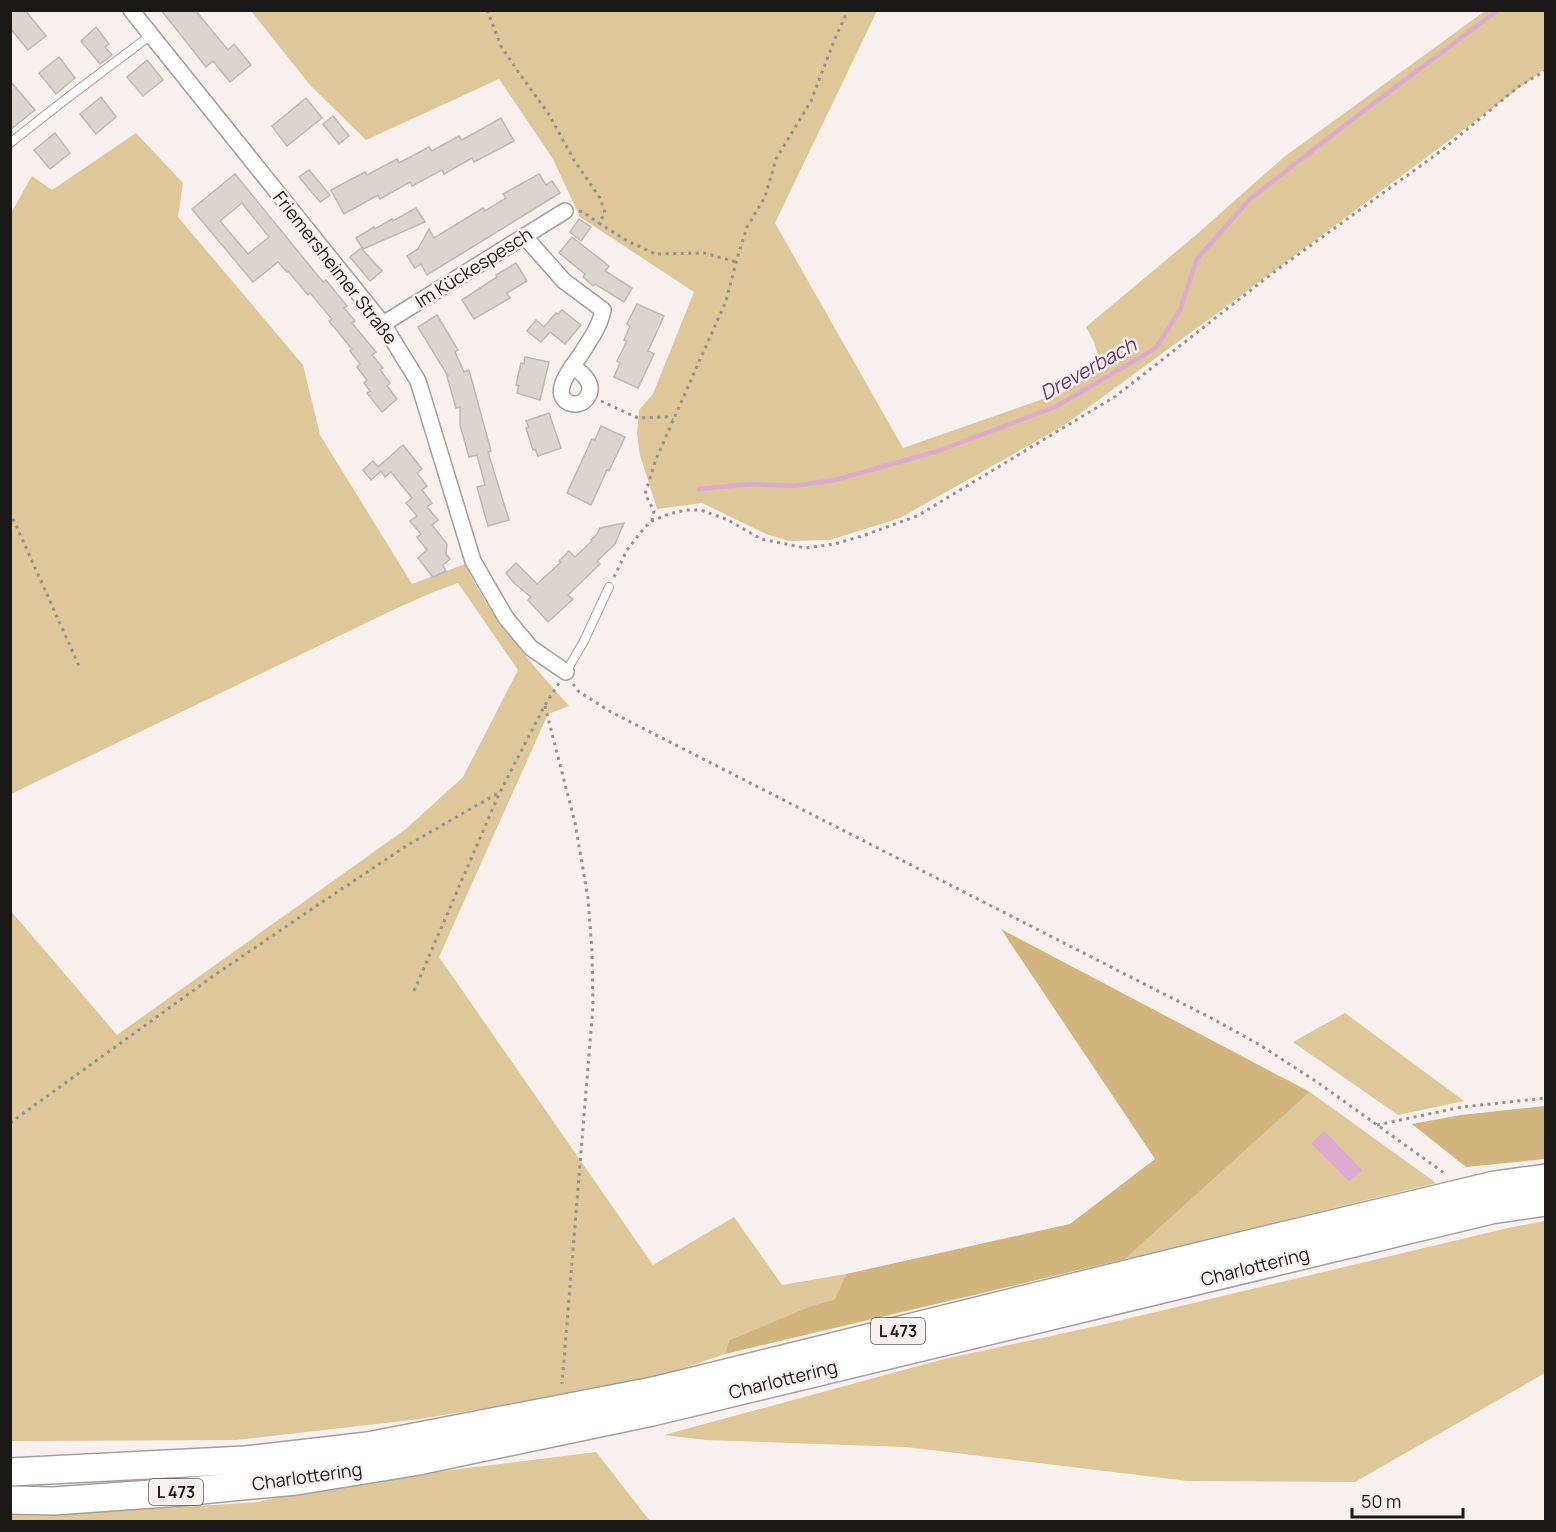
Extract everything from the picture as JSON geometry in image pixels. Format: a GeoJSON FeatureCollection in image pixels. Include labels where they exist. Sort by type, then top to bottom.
{"type":"FeatureCollection","features":[{"type":"Feature","properties":{"kind":"highway","name":"Charlottering"},"geometry":{"type":"LineString","coordinates":[[10,1472],[245,1460],[368,1446],[653,1391],[1495,1185],[1545,1178]]}},
{"type":"Feature","properties":{"kind":"highway","name":"Charlottering"},"geometry":{"type":"LineString","coordinates":[[10,1500],[54,1501],[180,1492],[296,1481],[413,1462],[652,1413],[941,1341],[1491,1210],[1545,1202]]}},
{"type":"Feature","properties":{"kind":"highway"},"geometry":{"type":"LineString","coordinates":[[10,1511],[20,1511],[54,1501]]}},
{"type":"Feature","properties":{"kind":"street","name":"Friemersheimer Straße"},"geometry":{"type":"LineString","coordinates":[[131,10],[383,324],[418,381],[473,561],[506,618],[531,648],[566,672]]}},
{"type":"Feature","properties":{"kind":"street","name":"Im Kückespesch"},"geometry":{"type":"LineString","coordinates":[[383,324],[565,211]]}},
{"type":"Feature","properties":{"kind":"street"},"geometry":{"type":"LineString","coordinates":[[525,237],[564,281],[603,310],[600,323],[572,366],[563,383],[561,393],[566,401],[573,404],[585,400],[591,389],[586,376],[572,366]]}},
{"type":"Feature","properties":{"kind":"lane"},"geometry":{"type":"LineString","coordinates":[[10,143],[151,35]]}},
{"type":"Feature","properties":{"kind":"lane"},"geometry":{"type":"LineString","coordinates":[[566,672],[584,641],[609,587]]}},
{"type":"Feature","properties":{"kind":"path"},"geometry":{"type":"LineString","coordinates":[[487,10],[501,46],[548,113],[574,160],[600,198],[605,213],[599,223]]}},
{"type":"Feature","properties":{"kind":"path"},"geometry":{"type":"LineString","coordinates":[[652,521],[654,511],[645,494],[656,459],[726,301],[747,227],[765,197],[776,159],[811,101],[848,10]]}},
{"type":"Feature","properties":{"kind":"path"},"geometry":{"type":"LineString","coordinates":[[609,587],[627,550],[645,527],[652,521],[686,510],[700,510],[728,520],[762,539],[805,548],[835,544],[917,516],[1116,396],[1274,272],[1441,151],[1518,87],[1545,70]]}},
{"type":"Feature","properties":{"kind":"path"},"geometry":{"type":"LineString","coordinates":[[565,211],[583,212],[627,242],[656,254],[704,253],[736,262]]}},
{"type":"Feature","properties":{"kind":"path"},"geometry":{"type":"LineString","coordinates":[[588,395],[638,418],[667,417],[674,420]]}},
{"type":"Feature","properties":{"kind":"path"},"geometry":{"type":"LineString","coordinates":[[10,512],[80,668]]}},
{"type":"Feature","properties":{"kind":"path"},"geometry":{"type":"LineString","coordinates":[[414,991],[500,792],[545,705],[566,672],[578,691],[611,712],[1213,1018],[1317,1082],[1452,1178]]}},
{"type":"Feature","properties":{"kind":"path"},"geometry":{"type":"LineString","coordinates":[[545,705],[575,823],[588,898],[592,952],[593,1006],[562,1384]]}},
{"type":"Feature","properties":{"kind":"path"},"geometry":{"type":"LineString","coordinates":[[10,1123],[212,977],[300,917],[406,846],[500,792]]}},
{"type":"Feature","properties":{"kind":"path"},"geometry":{"type":"LineString","coordinates":[[1377,1125],[1462,1107],[1545,1098]]}},
{"type":"Feature","properties":{"kind":"shaded area"},"geometry":{"type":"Polygon","coordinates":[[[251,11],[877,11],[775,223],[903,448],[1063,392],[1102,369],[1094,342],[1086,327],[1284,157],[1485,11],[1545,11],[1546,68],[1063,426],[900,518],[830,540],[789,541],[766,534],[702,503],[657,509],[640,455],[637,434],[639,410],[653,394],[694,292],[580,217],[553,159],[499,79],[366,140],[310,85],[251,11]]]}},
{"type":"Feature","properties":{"kind":"shaded area"},"geometry":{"type":"Polygon","coordinates":[[[136,133],[183,183],[178,217],[303,365],[320,435],[412,584],[465,564],[486,603],[499,621],[569,706],[548,714],[439,957],[653,1265],[734,1217],[782,1285],[846,1274],[835,1299],[811,1306],[729,1340],[725,1354],[642,1382],[420,1419],[236,1440],[11,1441],[10,910],[117,1035],[406,829],[463,777],[518,670],[458,583],[395,609],[11,794],[11,213],[32,176],[52,190],[136,133]]]}},
{"type":"Feature","properties":{"kind":"shaded area"},"geometry":{"type":"Polygon","coordinates":[[[1001,929],[1310,1092],[1125,1259],[725,1354],[729,1340],[811,1306],[835,1299],[846,1274],[1070,1224],[1155,1159],[1001,929]]]}},
{"type":"Feature","properties":{"kind":"shaded area"},"geometry":{"type":"Polygon","coordinates":[[[1345,1013],[1464,1101],[1398,1115],[1293,1042],[1345,1013]]]}},
{"type":"Feature","properties":{"kind":"shaded area"},"geometry":{"type":"Polygon","coordinates":[[[1310,1092],[1436,1183],[1125,1259],[1310,1092]],[[1311,1144],[1349,1182],[1361,1170],[1311,1144]]]}},
{"type":"Feature","properties":{"kind":"shaded area"},"geometry":{"type":"Polygon","coordinates":[[[1545,1106],[1545,1159],[1466,1167],[1412,1124],[1461,1115],[1545,1106]]]}},
{"type":"Feature","properties":{"kind":"shaded area"},"geometry":{"type":"Polygon","coordinates":[[[1324,1131],[1362,1170],[1349,1182],[1311,1144],[1324,1131]]]}},
{"type":"Feature","properties":{"kind":"shaded area"},"geometry":{"type":"Polygon","coordinates":[[[1545,1221],[1545,1373],[1355,1482],[1188,1481],[906,1447],[706,1440],[664,1435],[944,1359],[1097,1326],[1545,1221]]]}},
{"type":"Feature","properties":{"kind":"shaded area"},"geometry":{"type":"Polygon","coordinates":[[[596,1452],[650,1521],[11,1522],[10,1515],[70,1514],[258,1502],[316,1487],[596,1452]]]}},
{"type":"Feature","properties":{"kind":"building"},"geometry":{"type":"Polygon","coordinates":[[[10,10],[25,10],[46,36],[28,50],[10,28],[10,10]]]}},
{"type":"Feature","properties":{"kind":"building"},"geometry":{"type":"Polygon","coordinates":[[[161,10],[195,10],[228,50],[234,44],[251,65],[230,82],[213,61],[206,67],[161,10]]]}},
{"type":"Feature","properties":{"kind":"building"},"geometry":{"type":"Polygon","coordinates":[[[96,27],[109,44],[105,47],[112,55],[100,64],[81,41],[96,27]]]}},
{"type":"Feature","properties":{"kind":"building"},"geometry":{"type":"Polygon","coordinates":[[[59,57],[75,78],[56,94],[39,73],[59,57]]]}},
{"type":"Feature","properties":{"kind":"building"},"geometry":{"type":"Polygon","coordinates":[[[147,60],[163,80],[143,96],[127,77],[147,60]]]}},
{"type":"Feature","properties":{"kind":"building"},"geometry":{"type":"Polygon","coordinates":[[[10,81],[35,110],[10,130],[10,81]]]}},
{"type":"Feature","properties":{"kind":"building"},"geometry":{"type":"Polygon","coordinates":[[[101,97],[116,117],[96,134],[80,114],[101,97]]]}},
{"type":"Feature","properties":{"kind":"building"},"geometry":{"type":"Polygon","coordinates":[[[306,98],[322,118],[287,146],[272,126],[306,98]]]}},
{"type":"Feature","properties":{"kind":"building"},"geometry":{"type":"Polygon","coordinates":[[[333,116],[349,136],[339,144],[323,124],[333,116]]]}},
{"type":"Feature","properties":{"kind":"building"},"geometry":{"type":"Polygon","coordinates":[[[501,118],[514,141],[474,162],[472,158],[444,174],[442,170],[412,186],[410,182],[380,199],[378,195],[344,214],[331,190],[365,172],[367,175],[397,159],[399,163],[429,147],[432,151],[459,136],[462,140],[501,118]]]}},
{"type":"Feature","properties":{"kind":"building"},"geometry":{"type":"Polygon","coordinates":[[[55,133],[70,153],[50,169],[34,150],[55,133]]]}},
{"type":"Feature","properties":{"kind":"building"},"geometry":{"type":"Polygon","coordinates":[[[309,170],[330,195],[320,202],[299,177],[309,170]]]}},
{"type":"Feature","properties":{"kind":"building"},"geometry":{"type":"Polygon","coordinates":[[[235,174],[323,282],[326,280],[347,306],[344,308],[355,321],[352,323],[376,352],[372,355],[383,368],[380,370],[390,383],[387,386],[397,399],[382,412],[367,393],[370,391],[364,383],[367,380],[357,367],[360,364],[350,351],[352,349],[329,321],[332,319],[288,271],[278,262],[253,282],[192,209],[235,174]],[[242,203],[220,221],[248,254],[269,237],[242,203]]]}},
{"type":"Feature","properties":{"kind":"building"},"geometry":{"type":"Polygon","coordinates":[[[539,174],[546,185],[552,181],[560,193],[427,275],[421,264],[415,268],[407,256],[418,249],[429,229],[434,238],[483,208],[485,211],[506,198],[503,194],[539,174]]]}},
{"type":"Feature","properties":{"kind":"building"},"geometry":{"type":"Polygon","coordinates":[[[416,208],[425,222],[363,249],[356,238],[374,227],[375,229],[392,219],[393,221],[416,208]]]}},
{"type":"Feature","properties":{"kind":"building"},"geometry":{"type":"Polygon","coordinates":[[[579,219],[591,227],[581,241],[570,232],[579,219]]]}},
{"type":"Feature","properties":{"kind":"building"},"geometry":{"type":"Polygon","coordinates":[[[572,237],[609,266],[605,271],[632,288],[624,302],[595,284],[593,286],[583,277],[585,274],[559,253],[572,237]]]}},
{"type":"Feature","properties":{"kind":"building"},"geometry":{"type":"Polygon","coordinates":[[[361,248],[382,271],[370,281],[350,257],[361,248]]]}},
{"type":"Feature","properties":{"kind":"building"},"geometry":{"type":"Polygon","coordinates":[[[516,263],[527,281],[507,293],[510,298],[474,319],[462,300],[516,263]]]}},
{"type":"Feature","properties":{"kind":"building"},"geometry":{"type":"Polygon","coordinates":[[[637,304],[664,316],[648,351],[654,354],[638,388],[614,377],[620,363],[617,361],[627,341],[624,340],[630,326],[627,324],[637,304]]]}},
{"type":"Feature","properties":{"kind":"building"},"geometry":{"type":"Polygon","coordinates":[[[562,310],[581,325],[565,344],[550,332],[541,342],[527,331],[536,320],[544,327],[556,313],[562,310]]]}},
{"type":"Feature","properties":{"kind":"building"},"geometry":{"type":"Polygon","coordinates":[[[437,315],[458,350],[455,352],[464,372],[469,370],[491,451],[488,452],[509,520],[488,526],[477,487],[485,485],[477,455],[469,457],[460,425],[460,407],[456,408],[448,376],[418,327],[437,315]]]}},
{"type":"Feature","properties":{"kind":"building"},"geometry":{"type":"Polygon","coordinates":[[[525,357],[549,362],[540,400],[517,393],[519,386],[516,385],[521,363],[524,364],[525,357]]]}},
{"type":"Feature","properties":{"kind":"building"},"geometry":{"type":"Polygon","coordinates":[[[549,413],[561,448],[538,456],[535,449],[533,450],[526,421],[549,413]]]}},
{"type":"Feature","properties":{"kind":"building"},"geometry":{"type":"Polygon","coordinates":[[[601,426],[625,437],[591,505],[567,493],[592,439],[595,440],[601,426]]]}},
{"type":"Feature","properties":{"kind":"building"},"geometry":{"type":"Polygon","coordinates":[[[403,445],[422,469],[417,473],[427,486],[422,490],[432,503],[427,507],[438,520],[432,525],[447,544],[446,554],[450,559],[443,565],[446,571],[433,577],[418,558],[427,550],[417,537],[421,534],[410,521],[417,516],[406,503],[412,498],[391,472],[385,477],[381,471],[371,480],[363,470],[373,461],[378,467],[403,445]]]}},
{"type":"Feature","properties":{"kind":"building"},"geometry":{"type":"Polygon","coordinates":[[[624,523],[615,544],[597,561],[600,564],[568,595],[573,599],[548,622],[528,600],[531,597],[506,573],[516,563],[537,584],[561,562],[559,561],[569,551],[575,557],[592,541],[600,528],[624,523]]]}},
{"type":"Feature","properties":{"kind":"waterway","name":"Dreverbach"},"geometry":{"type":"LineString","coordinates":[[699,489],[752,484],[793,486],[835,480],[938,451],[1055,407],[1156,348],[1180,310],[1197,259],[1250,199],[1498,10]]}}]}
